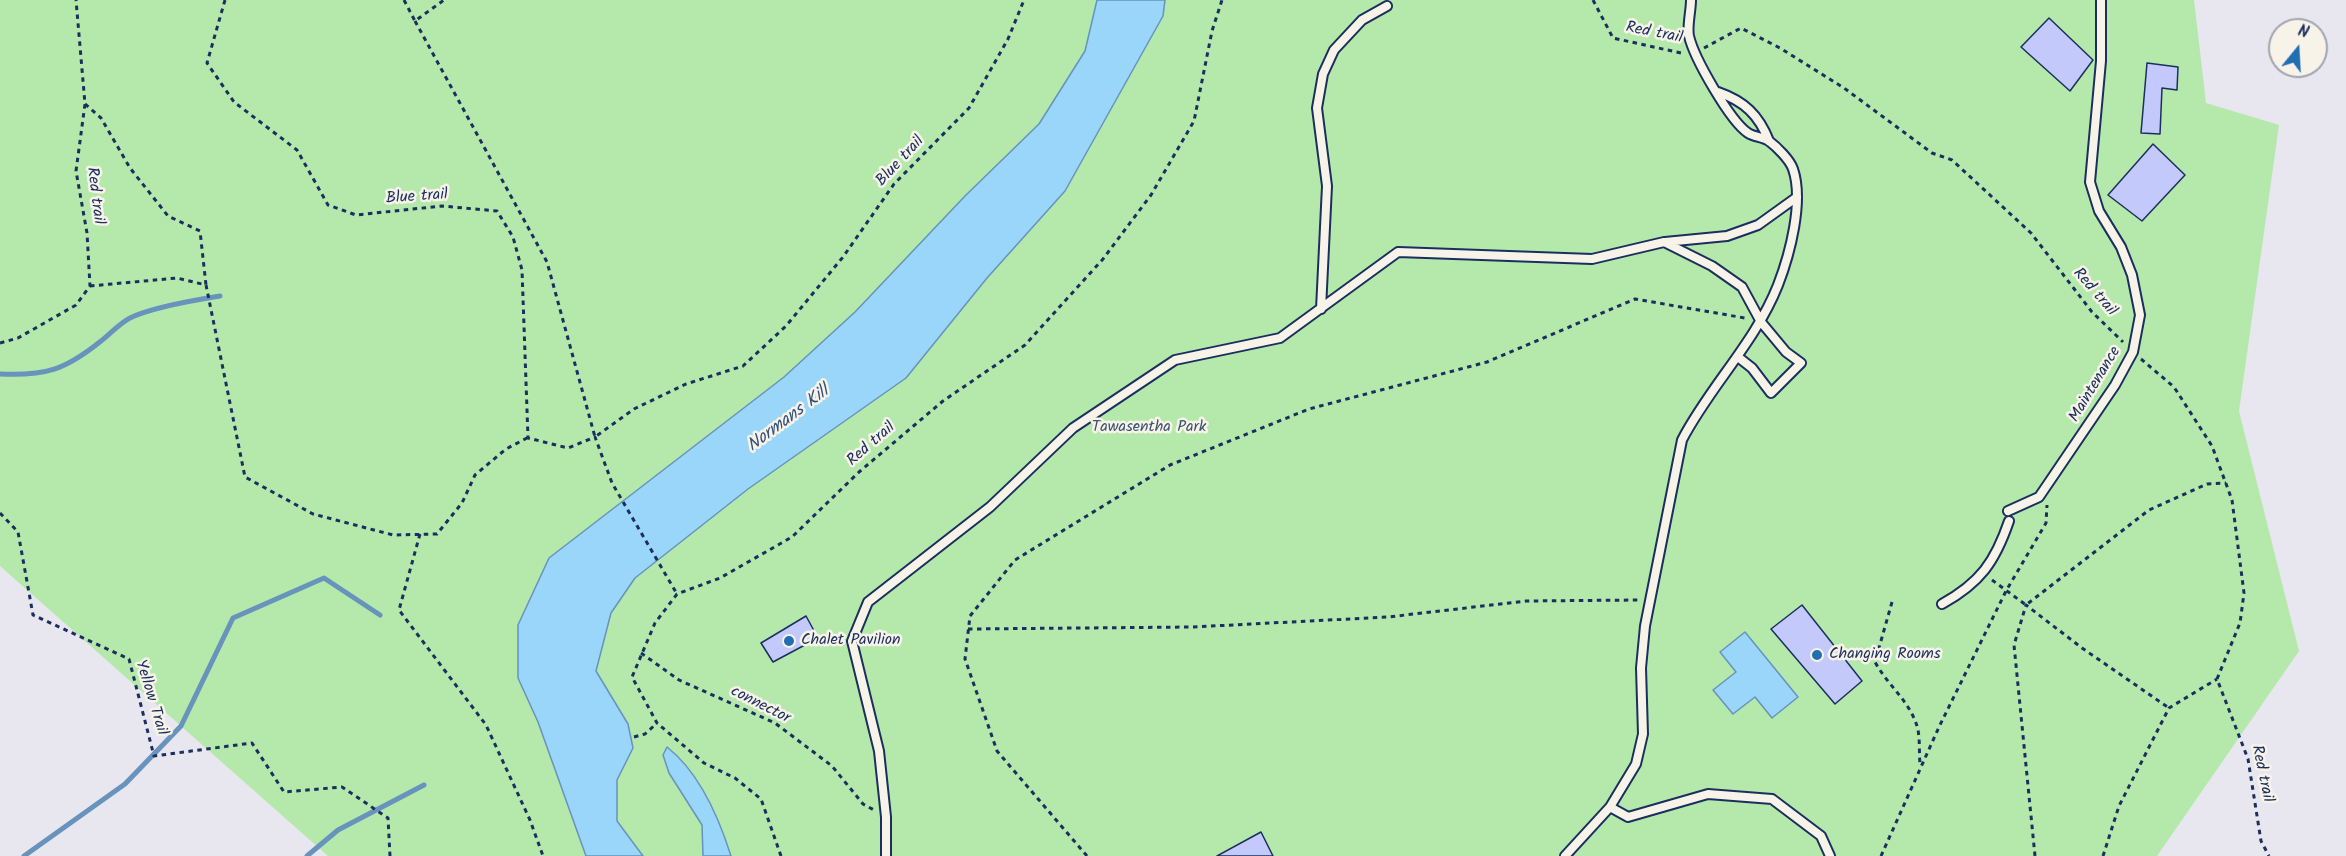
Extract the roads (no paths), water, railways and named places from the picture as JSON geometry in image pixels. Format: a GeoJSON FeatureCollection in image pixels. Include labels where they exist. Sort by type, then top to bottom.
{"type":"FeatureCollection","features":[{"type":"Feature","properties":{"kind":"lane"},"geometry":{"type":"LineString","coordinates":[[1691,0],[1689,36],[1708,79],[1718,92],[1725,109],[1748,133],[1769,141]]}},
{"type":"Feature","properties":{"kind":"lane","name":"Maintenance"},"geometry":{"type":"LineString","coordinates":[[2008,511],[2039,497],[2115,385],[2133,352],[2140,315],[2132,274],[2121,247],[2099,211],[2090,182],[2101,61],[2101,0]]}},
{"type":"Feature","properties":{"kind":"lane"},"geometry":{"type":"LineString","coordinates":[[1321,309],[1327,186],[1317,108],[1323,74],[1334,50],[1362,20],[1388,6]]}},
{"type":"Feature","properties":{"kind":"lane"},"geometry":{"type":"LineString","coordinates":[[1565,856],[1610,807],[1636,764],[1643,734],[1641,668],[1650,601],[1682,440],[1696,413],[1761,322],[1778,283],[1794,225],[1797,197],[1793,168],[1769,141],[1761,121],[1738,99],[1718,92]]}},
{"type":"Feature","properties":{"kind":"lane"},"geometry":{"type":"LineString","coordinates":[[886,856],[886,817],[879,751],[852,641],[868,602],[990,507],[1073,428],[1175,360],[1280,338],[1398,252],[1592,259],[1664,242],[1727,236],[1758,225],[1797,197]]}},
{"type":"Feature","properties":{"kind":"lane"},"geometry":{"type":"LineString","coordinates":[[1664,242],[1712,266],[1742,287],[1761,322],[1786,352],[1801,363],[1771,393],[1752,368],[1738,357]]}},
{"type":"Feature","properties":{"kind":"lane"},"geometry":{"type":"LineString","coordinates":[[1942,604],[1967,591],[1983,573],[2000,550],[2009,521]]}},
{"type":"Feature","properties":{"kind":"lane"},"geometry":{"type":"LineString","coordinates":[[1610,807],[1628,817],[1708,794],[1772,799],[1821,836],[1830,856]]}},
{"type":"Feature","properties":{"kind":"water","name":"Normans Kill"},"geometry":{"type":"Polygon","coordinates":[[[1097,0],[1165,0],[1163,16],[1065,191],[987,278],[906,378],[748,489],[635,578],[611,613],[596,671],[628,724],[633,748],[617,780],[617,821],[643,856],[586,856],[538,722],[518,678],[518,625],[549,558],[784,377],[855,312],[965,196],[1039,124],[1085,51],[1097,0]]]}},
{"type":"Feature","properties":{"kind":"water"},"geometry":{"type":"Polygon","coordinates":[[[1745,632],[1798,697],[1772,718],[1755,697],[1733,714],[1713,690],[1736,672],[1720,652],[1745,632]]]}},
{"type":"Feature","properties":{"kind":"water"},"geometry":{"type":"Polygon","coordinates":[[[667,747],[689,769],[707,797],[731,856],[703,856],[702,825],[669,773],[663,755],[667,747]]]}},
{"type":"Feature","properties":{"kind":"waterway"},"geometry":{"type":"LineString","coordinates":[[0,374],[30,374],[54,369],[76,359],[130,318],[139,314],[162,307],[220,296]]}},
{"type":"Feature","properties":{"kind":"waterway"},"geometry":{"type":"LineString","coordinates":[[24,856],[125,784],[181,726],[233,618],[324,578],[380,615]]}},
{"type":"Feature","properties":{"kind":"waterway"},"geometry":{"type":"LineString","coordinates":[[307,856],[338,830],[424,785]]}},
{"type":"Feature","properties":{"kind":"place","name":"Chalet Pavilion"},"geometry":{"type":"Point","coordinates":[789,641]}},
{"type":"Feature","properties":{"kind":"place","name":"Changing Rooms"},"geometry":{"type":"Point","coordinates":[1817,655]}},
{"type":"Feature","properties":{"kind":"park label","name":"Tawasentha Park"},"geometry":{"type":"Point","coordinates":[1149,428]}}]}
